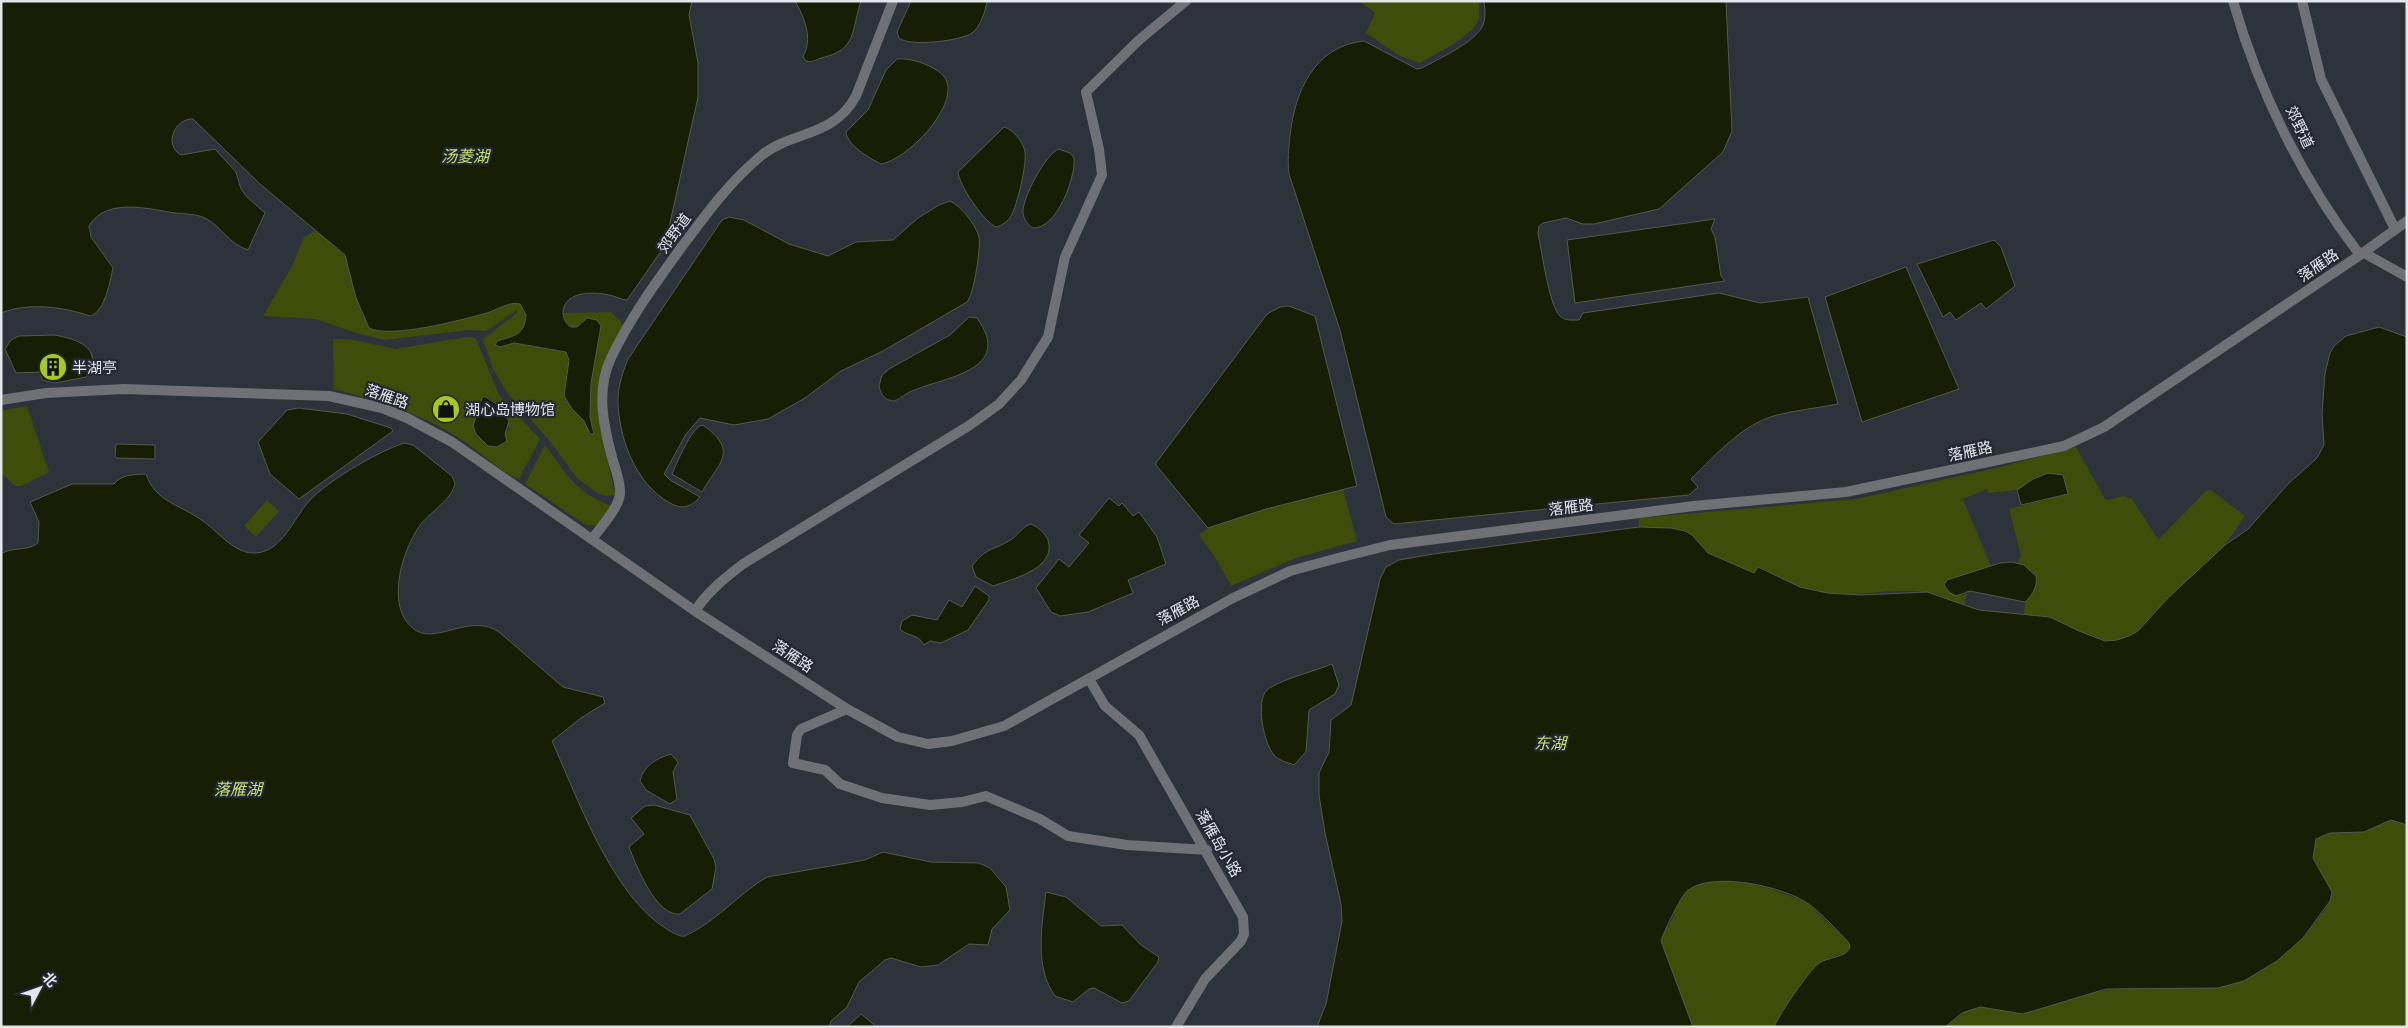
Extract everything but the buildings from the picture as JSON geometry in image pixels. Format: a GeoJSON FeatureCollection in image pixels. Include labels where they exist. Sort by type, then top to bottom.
{"type":"FeatureCollection","features":[{"type":"Feature","properties":{"kind":"street","name":"郊野道"},"geometry":{"type":"LineString","coordinates":[[592,539],[620,496],[620,485],[605,429],[602,402],[608,366],[619,343],[657,281],[717,199],[734,180],[766,152],[822,129],[848,110],[856,96],[893,1]]}},
{"type":"Feature","properties":{"kind":"street"},"geometry":{"type":"LineString","coordinates":[[695,611],[708,593],[743,564],[970,425],[999,404],[1021,380],[1048,337],[1055,312],[1064,257],[1102,175],[1100,149],[1086,92],[1139,40],[1186,1]]}},
{"type":"Feature","properties":{"kind":"street","name":"郊野道"},"geometry":{"type":"LineString","coordinates":[[2233,1],[2254,63],[2286,134],[2325,207],[2362,254],[2407,277]]}},
{"type":"Feature","properties":{"kind":"street"},"geometry":{"type":"LineString","coordinates":[[2302,1],[2321,79],[2395,229]]}},
{"type":"Feature","properties":{"kind":"street","name":"落雁路"},"geometry":{"type":"LineString","coordinates":[[1,400],[46,393],[116,389],[329,396],[351,399],[382,408],[434,432],[695,611],[847,709],[906,740],[938,744],[1004,726],[1225,602],[1290,571],[1390,545],[1694,506],[1846,492],[2064,446],[2104,427],[2362,254],[2407,221]]}},
{"type":"Feature","properties":{"kind":"street","name":"落雁岛小路"},"geometry":{"type":"LineString","coordinates":[[1088,679],[1105,706],[1139,735],[1207,850],[1243,917],[1244,934],[1241,941],[1205,979],[1176,1027]]}},
{"type":"Feature","properties":{"kind":"street"},"geometry":{"type":"LineString","coordinates":[[847,709],[802,729],[797,735],[793,762],[825,770],[840,784],[882,798],[930,805],[962,802],[986,796],[1040,819],[1068,836],[1127,846],[1207,850]]}},
{"type":"Feature","properties":{"kind":"green space"},"geometry":{"type":"Polygon","coordinates":[[[1359,1],[1479,1],[1479,16],[1475,27],[1469,33],[1420,63],[1400,56],[1366,33],[1375,13],[1359,1]]]}},
{"type":"Feature","properties":{"kind":"green space"},"geometry":{"type":"Polygon","coordinates":[[[316,230],[348,259],[362,314],[372,329],[379,331],[409,330],[487,313],[513,303],[520,304],[526,315],[523,329],[516,335],[495,342],[498,347],[514,343],[566,352],[569,360],[564,396],[572,409],[584,421],[592,435],[594,432],[590,417],[591,383],[601,326],[597,320],[587,318],[577,327],[571,327],[565,322],[563,313],[611,312],[626,327],[613,348],[599,416],[615,495],[606,496],[597,493],[577,478],[549,440],[508,394],[493,369],[483,339],[517,313],[517,310],[486,331],[469,330],[384,340],[356,333],[316,319],[263,316],[292,266],[304,237],[316,230]]]}},
{"type":"Feature","properties":{"kind":"green space"},"geometry":{"type":"Polygon","coordinates":[[[466,337],[473,337],[477,341],[499,395],[540,439],[519,479],[513,477],[462,440],[432,423],[368,398],[334,389],[333,339],[349,339],[396,349],[466,337]],[[482,398],[474,427],[479,435],[497,447],[506,443],[505,434],[509,428],[498,405],[490,398],[482,398]]]}},
{"type":"Feature","properties":{"kind":"green space"},"geometry":{"type":"Polygon","coordinates":[[[27,406],[49,472],[21,486],[15,486],[1,473],[1,411],[27,406]]]}},
{"type":"Feature","properties":{"kind":"green space"},"geometry":{"type":"Polygon","coordinates":[[[545,445],[573,482],[589,495],[612,506],[597,525],[586,525],[525,484],[545,445]]]}},
{"type":"Feature","properties":{"kind":"green space"},"geometry":{"type":"Polygon","coordinates":[[[2076,447],[2105,499],[2123,496],[2132,499],[2158,539],[2206,491],[2211,490],[2245,516],[2225,545],[2168,598],[2138,631],[2117,640],[2105,641],[2050,617],[2024,615],[2025,602],[2034,590],[2036,576],[2018,563],[2021,555],[2009,509],[2068,494],[2063,475],[2048,473],[2033,479],[2017,490],[1989,493],[1987,489],[1963,499],[1991,566],[1945,582],[1945,588],[1953,594],[1967,594],[1964,606],[1939,595],[1922,592],[1895,591],[1840,594],[1809,589],[1758,568],[1754,573],[1708,553],[1692,535],[1685,531],[1671,528],[1639,527],[1639,518],[1856,499],[1996,468],[2076,447]]]}},
{"type":"Feature","properties":{"kind":"green space"},"geometry":{"type":"Polygon","coordinates":[[[1343,489],[1357,541],[1296,558],[1231,586],[1215,557],[1199,535],[1208,528],[1266,509],[1343,489]]]}},
{"type":"Feature","properties":{"kind":"green space"},"geometry":{"type":"Polygon","coordinates":[[[267,500],[279,511],[256,537],[244,526],[267,500]]]}},
{"type":"Feature","properties":{"kind":"green space"},"geometry":{"type":"Polygon","coordinates":[[[2391,820],[2407,825],[2407,1027],[1945,1027],[1969,1009],[1980,1007],[2023,1014],[2094,992],[2116,989],[2303,938],[2326,909],[2331,892],[2313,858],[2316,839],[2330,833],[2364,832],[2391,820]]]}},
{"type":"Feature","properties":{"kind":"green space"},"geometry":{"type":"Polygon","coordinates":[[[1741,881],[1771,889],[1806,902],[1847,940],[1850,948],[1846,953],[1829,958],[1774,1027],[1693,1027],[1662,946],[1663,935],[1673,918],[1678,902],[1689,889],[1705,882],[1741,881]]]}},
{"type":"Feature","properties":{"kind":"water","name":"汤菱湖"},"geometry":{"type":"Polygon","coordinates":[[[1,1],[692,1],[689,15],[698,63],[698,97],[666,244],[627,300],[592,293],[575,296],[564,306],[564,318],[571,327],[577,327],[587,318],[597,320],[601,326],[591,383],[590,417],[594,434],[590,434],[584,421],[572,409],[564,396],[569,360],[566,352],[514,343],[500,347],[495,345],[497,341],[509,338],[521,331],[526,315],[520,304],[507,305],[461,320],[409,330],[379,331],[369,328],[356,298],[345,255],[260,184],[193,119],[181,123],[177,127],[172,139],[176,151],[181,155],[215,149],[236,172],[241,189],[247,197],[265,213],[248,250],[236,244],[211,222],[202,217],[141,208],[117,208],[106,211],[89,226],[91,237],[113,268],[100,309],[90,316],[69,310],[46,307],[23,308],[1,313],[1,1]]]}},
{"type":"Feature","properties":{"kind":"water"},"geometry":{"type":"Polygon","coordinates":[[[795,1],[861,1],[854,30],[847,44],[833,54],[812,61],[806,61],[803,57],[808,40],[806,28],[795,1]]]}},
{"type":"Feature","properties":{"kind":"water"},"geometry":{"type":"Polygon","coordinates":[[[911,1],[987,1],[980,23],[972,33],[935,42],[913,42],[899,38],[897,32],[911,1]]]}},
{"type":"Feature","properties":{"kind":"water"},"geometry":{"type":"Polygon","coordinates":[[[1484,1],[1726,1],[1732,131],[1723,152],[1659,209],[1594,224],[1583,224],[1566,218],[1543,223],[1539,226],[1538,234],[1552,301],[1560,316],[1564,319],[1579,320],[1583,313],[1719,293],[1760,303],[1808,297],[1838,404],[1777,415],[1752,425],[1730,441],[1691,479],[1698,487],[1689,495],[1394,524],[1386,517],[1340,330],[1289,174],[1288,154],[1293,119],[1302,88],[1310,74],[1332,52],[1347,45],[1364,41],[1417,69],[1422,68],[1456,50],[1473,38],[1483,25],[1485,19],[1484,1]]]}},
{"type":"Feature","properties":{"kind":"water"},"geometry":{"type":"Polygon","coordinates":[[[897,59],[920,62],[939,72],[947,82],[948,93],[937,119],[927,132],[903,153],[881,164],[854,146],[847,137],[846,132],[868,110],[886,70],[897,59]]]}},
{"type":"Feature","properties":{"kind":"water"},"geometry":{"type":"Polygon","coordinates":[[[1004,127],[1011,130],[1020,141],[1024,148],[1025,158],[1021,185],[1011,216],[1007,221],[996,227],[985,218],[972,202],[959,178],[958,172],[1004,127]]]}},
{"type":"Feature","properties":{"kind":"water"},"geometry":{"type":"Polygon","coordinates":[[[1059,149],[1070,153],[1074,158],[1072,177],[1057,211],[1042,226],[1033,228],[1026,222],[1023,215],[1026,197],[1042,167],[1054,152],[1059,149]]]}},
{"type":"Feature","properties":{"kind":"water"},"geometry":{"type":"Polygon","coordinates":[[[950,201],[967,216],[979,237],[976,270],[972,290],[967,302],[883,351],[841,371],[805,398],[768,419],[734,425],[700,418],[686,434],[664,474],[670,480],[700,497],[690,505],[682,507],[670,503],[647,484],[630,457],[625,442],[619,411],[619,387],[628,359],[722,220],[729,217],[744,220],[789,244],[828,256],[856,242],[893,240],[918,218],[939,205],[950,201]]]}},
{"type":"Feature","properties":{"kind":"water"},"geometry":{"type":"Polygon","coordinates":[[[1715,219],[1711,229],[1715,237],[1721,276],[1725,281],[1575,303],[1567,240],[1715,219]]]}},
{"type":"Feature","properties":{"kind":"water"},"geometry":{"type":"Polygon","coordinates":[[[1994,240],[2001,247],[2015,286],[1986,309],[1981,303],[1956,320],[1950,312],[1943,317],[1917,264],[1994,240]]]}},
{"type":"Feature","properties":{"kind":"water"},"geometry":{"type":"Polygon","coordinates":[[[1906,267],[1959,389],[1862,422],[1825,297],[1906,267]]]}},
{"type":"Feature","properties":{"kind":"water"},"geometry":{"type":"Polygon","coordinates":[[[1289,306],[1315,316],[1357,486],[1266,509],[1208,528],[1156,463],[1267,314],[1280,307],[1289,306]]]}},
{"type":"Feature","properties":{"kind":"water"},"geometry":{"type":"Polygon","coordinates":[[[969,317],[977,318],[986,336],[987,350],[982,361],[957,376],[910,392],[895,401],[884,397],[879,386],[882,375],[889,369],[950,335],[969,317]]]}},
{"type":"Feature","properties":{"kind":"water","name":"东湖"},"geometry":{"type":"Polygon","coordinates":[[[2379,327],[2407,337],[2407,825],[2391,820],[2364,832],[2330,833],[2316,839],[2313,858],[2332,892],[2330,901],[2303,938],[2277,961],[2244,981],[2218,988],[2106,989],[2023,1014],[1980,1007],[1962,1013],[1945,1027],[1774,1027],[1782,1012],[1814,968],[1823,961],[1844,954],[1850,948],[1849,943],[1820,913],[1799,898],[1785,892],[1749,883],[1714,882],[1699,885],[1687,891],[1672,915],[1661,941],[1693,1027],[1317,1027],[1326,1004],[1342,921],[1341,904],[1325,833],[1319,795],[1319,773],[1329,752],[1331,720],[1351,705],[1380,579],[1386,567],[1399,560],[1433,554],[1639,527],[1671,528],[1685,531],[1692,535],[1708,553],[1754,573],[1758,567],[1800,587],[1827,593],[1861,595],[1927,592],[1979,610],[2050,617],[2105,641],[2117,640],[2138,631],[2168,598],[2225,545],[2248,529],[2289,483],[2317,458],[2324,445],[2322,414],[2325,373],[2330,353],[2334,346],[2346,336],[2379,327]]]}},
{"type":"Feature","properties":{"kind":"water"},"geometry":{"type":"Polygon","coordinates":[[[54,335],[80,342],[91,352],[91,367],[86,377],[55,383],[42,380],[41,372],[16,373],[5,349],[11,340],[19,336],[54,335]]]}},
{"type":"Feature","properties":{"kind":"water"},"geometry":{"type":"Polygon","coordinates":[[[484,396],[498,405],[509,421],[505,434],[507,441],[497,447],[488,446],[476,434],[473,426],[484,396]]]}},
{"type":"Feature","properties":{"kind":"water"},"geometry":{"type":"Polygon","coordinates":[[[299,408],[347,414],[391,428],[393,431],[299,499],[270,474],[258,442],[287,410],[299,408]]]}},
{"type":"Feature","properties":{"kind":"water"},"geometry":{"type":"Polygon","coordinates":[[[703,425],[714,434],[721,443],[723,450],[719,465],[702,492],[672,474],[689,438],[698,427],[703,425]]]}},
{"type":"Feature","properties":{"kind":"water","name":"落雁湖"},"geometry":{"type":"Polygon","coordinates":[[[404,443],[413,445],[452,476],[455,483],[446,500],[421,524],[414,535],[402,564],[398,595],[401,609],[407,622],[417,631],[425,634],[434,634],[466,626],[489,627],[499,632],[563,687],[603,697],[605,703],[581,718],[552,741],[585,817],[599,844],[630,894],[648,914],[668,930],[685,936],[717,916],[746,891],[767,877],[865,860],[883,852],[931,862],[979,863],[990,868],[1006,887],[1010,910],[992,929],[988,945],[969,944],[938,965],[921,967],[891,958],[885,960],[859,982],[847,1007],[831,1021],[829,1027],[1,1027],[1,554],[10,550],[34,546],[38,543],[39,522],[30,502],[72,484],[114,484],[124,477],[146,474],[150,483],[161,496],[206,523],[232,545],[246,552],[262,552],[277,543],[284,536],[305,506],[323,488],[365,461],[404,443]]]}},
{"type":"Feature","properties":{"kind":"water"},"geometry":{"type":"Polygon","coordinates":[[[116,444],[155,445],[155,459],[115,458],[116,444]]]}},
{"type":"Feature","properties":{"kind":"water"},"geometry":{"type":"Polygon","coordinates":[[[2048,473],[2063,475],[2068,494],[2021,505],[2017,490],[2033,479],[2048,473]]]}},
{"type":"Feature","properties":{"kind":"water"},"geometry":{"type":"Polygon","coordinates":[[[1109,498],[1119,506],[1122,503],[1133,516],[1139,512],[1157,537],[1166,564],[1128,580],[1133,593],[1088,612],[1060,616],[1051,612],[1036,588],[1059,559],[1069,567],[1089,543],[1079,535],[1109,498]]]}},
{"type":"Feature","properties":{"kind":"water"},"geometry":{"type":"Polygon","coordinates":[[[1031,524],[1041,530],[1048,540],[1049,550],[1046,558],[1040,565],[1021,576],[993,586],[976,577],[972,566],[982,555],[1006,543],[1023,528],[1031,524]]]}},
{"type":"Feature","properties":{"kind":"water"},"geometry":{"type":"Polygon","coordinates":[[[2012,562],[2024,565],[2036,576],[2034,590],[2025,602],[1970,591],[1956,596],[1949,592],[1944,585],[1947,580],[2000,563],[2012,562]]]}},
{"type":"Feature","properties":{"kind":"water"},"geometry":{"type":"Polygon","coordinates":[[[975,586],[989,596],[989,600],[968,630],[941,643],[930,641],[924,645],[916,637],[900,629],[902,621],[912,615],[937,620],[949,600],[962,607],[975,586]]]}},
{"type":"Feature","properties":{"kind":"water"},"geometry":{"type":"Polygon","coordinates":[[[1332,664],[1339,685],[1335,694],[1309,710],[1306,752],[1294,765],[1281,760],[1270,750],[1264,732],[1261,712],[1263,696],[1273,686],[1332,664]]]}},
{"type":"Feature","properties":{"kind":"water"},"geometry":{"type":"Polygon","coordinates":[[[671,754],[678,762],[673,772],[677,799],[670,804],[646,790],[640,781],[644,771],[651,763],[671,754]]]}},
{"type":"Feature","properties":{"kind":"water"},"geometry":{"type":"Polygon","coordinates":[[[654,805],[690,815],[714,859],[716,867],[712,889],[680,914],[671,913],[655,899],[642,877],[629,847],[644,834],[631,818],[645,806],[654,805]]]}},
{"type":"Feature","properties":{"kind":"water"},"geometry":{"type":"Polygon","coordinates":[[[1046,892],[1066,897],[1101,926],[1122,925],[1141,945],[1159,957],[1158,962],[1129,1001],[1122,1003],[1094,988],[1089,989],[1073,1002],[1055,996],[1048,985],[1042,959],[1041,946],[1046,892]]]}},
{"type":"Feature","properties":{"kind":"water"},"geometry":{"type":"Polygon","coordinates":[[[861,1014],[877,1027],[847,1027],[861,1014]]]}},
{"type":"Feature","properties":{"kind":"place","name":"半湖亭"},"geometry":{"type":"Point","coordinates":[53,367]}},
{"type":"Feature","properties":{"kind":"place","name":"湖心岛博物馆"},"geometry":{"type":"Point","coordinates":[446,409]}}]}
